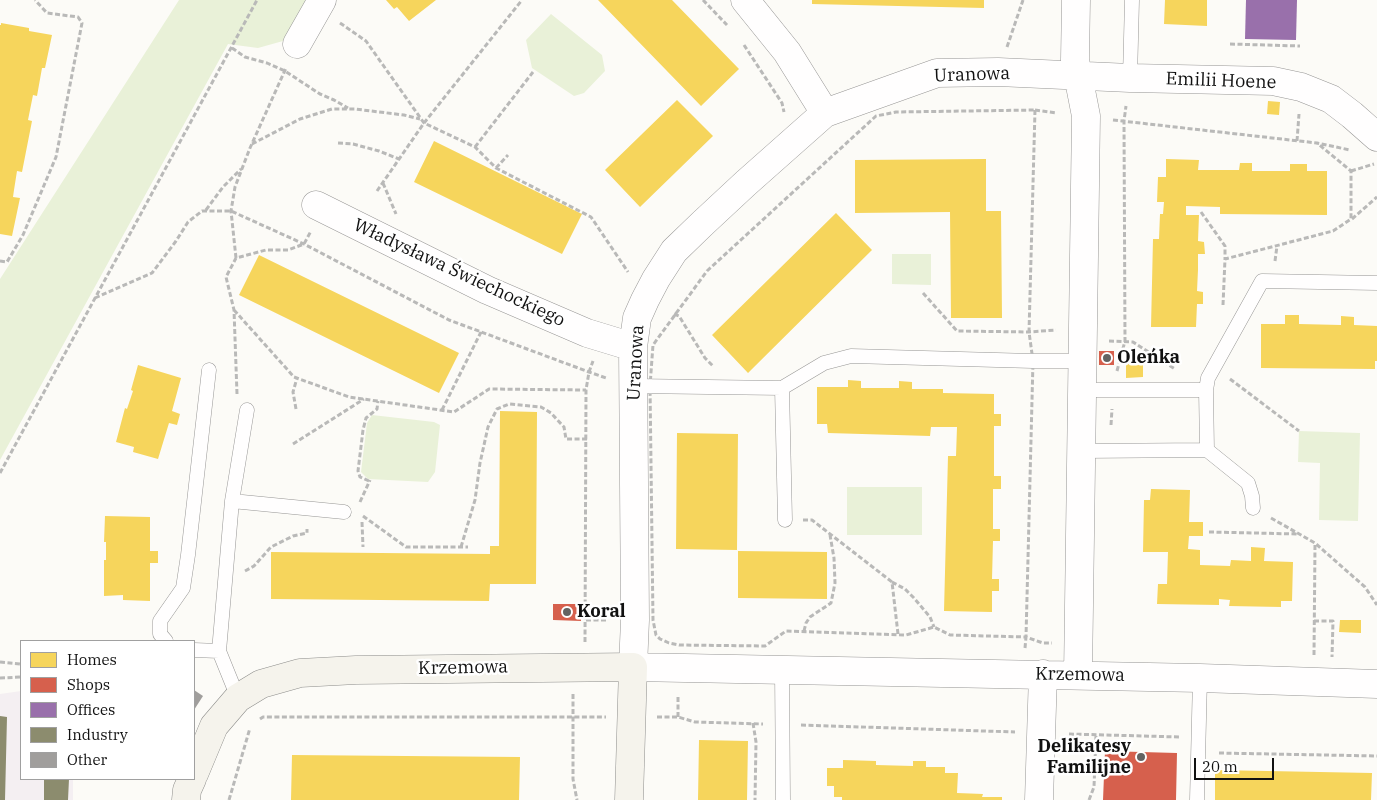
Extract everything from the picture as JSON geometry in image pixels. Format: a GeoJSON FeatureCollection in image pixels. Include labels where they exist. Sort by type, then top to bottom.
{"type":"FeatureCollection","features":[{"type":"Feature","properties":{"kind":"street"},"geometry":{"type":"LineString","coordinates":[[297,44],[322,0]]}},
{"type":"Feature","properties":{"kind":"street"},"geometry":{"type":"LineString","coordinates":[[745,0],[787,52],[825,113]]}},
{"type":"Feature","properties":{"kind":"street"},"geometry":{"type":"LineString","coordinates":[[1076,0],[1075,60],[1086,116],[1078,675]]}},
{"type":"Feature","properties":{"kind":"street","name":"Uranowa"},"geometry":{"type":"LineString","coordinates":[[629,800],[642,386],[633,347],[637,318],[656,279],[674,251],[724,203],[825,113],[937,73],[998,72],[1078,75]]}},
{"type":"Feature","properties":{"kind":"street","name":"Emilii Hoene"},"geometry":{"type":"LineString","coordinates":[[1078,75],[1273,81],[1301,87],[1331,99],[1377,137]]}},
{"type":"Feature","properties":{"kind":"street","name":"Władysława Świechockiego"},"geometry":{"type":"LineString","coordinates":[[316,205],[487,290],[559,322],[633,347]]}},
{"type":"Feature","properties":{"kind":"street","name":"Krzemowa"},"geometry":{"type":"LineString","coordinates":[[195,772],[214,726],[238,698],[261,684],[300,673],[376,669],[633,667],[1043,674],[1377,684]]}},
{"type":"Feature","properties":{"kind":"street"},"geometry":{"type":"LineString","coordinates":[[1039,800],[1043,674]]}},
{"type":"Feature","properties":{"kind":"street"},"geometry":{"type":"LineString","coordinates":[[186,800],[187,790],[192,780]]}},
{"type":"Feature","properties":{"kind":"lane"},"geometry":{"type":"LineString","coordinates":[[1130,78],[1132,0]]}},
{"type":"Feature","properties":{"kind":"lane"},"geometry":{"type":"LineString","coordinates":[[1207,450],[1206,390],[1208,378],[1262,281],[1377,284]]}},
{"type":"Feature","properties":{"kind":"lane"},"geometry":{"type":"LineString","coordinates":[[642,386],[782,388],[824,363],[851,356],[1033,361],[1082,344]]}},
{"type":"Feature","properties":{"kind":"lane"},"geometry":{"type":"LineString","coordinates":[[165,640],[160,634],[160,621],[183,588],[209,370]]}},
{"type":"Feature","properties":{"kind":"lane"},"geometry":{"type":"LineString","coordinates":[[782,388],[784,520]]}},
{"type":"Feature","properties":{"kind":"lane"},"geometry":{"type":"LineString","coordinates":[[1082,390],[1206,390]]}},
{"type":"Feature","properties":{"kind":"lane"},"geometry":{"type":"LineString","coordinates":[[238,698],[218,651],[232,501],[247,410]]}},
{"type":"Feature","properties":{"kind":"lane"},"geometry":{"type":"LineString","coordinates":[[1081,451],[1207,450],[1248,483],[1253,508]]}},
{"type":"Feature","properties":{"kind":"lane"},"geometry":{"type":"LineString","coordinates":[[232,501],[350,512]]}},
{"type":"Feature","properties":{"kind":"lane"},"geometry":{"type":"LineString","coordinates":[[195,650],[218,651]]}},
{"type":"Feature","properties":{"kind":"lane"},"geometry":{"type":"LineString","coordinates":[[782,669],[784,800]]}},
{"type":"Feature","properties":{"kind":"lane"},"geometry":{"type":"LineString","coordinates":[[1197,800],[1200,678]]}},
{"type":"Feature","properties":{"kind":"path"},"geometry":{"type":"LineString","coordinates":[[0,261],[7,262],[23,235],[56,157],[82,23],[78,17],[47,12],[35,0]]}},
{"type":"Feature","properties":{"kind":"path"},"geometry":{"type":"LineString","coordinates":[[0,473],[257,0]]}},
{"type":"Feature","properties":{"kind":"path"},"geometry":{"type":"LineString","coordinates":[[377,191],[424,123],[522,0]]}},
{"type":"Feature","properties":{"kind":"path"},"geometry":{"type":"LineString","coordinates":[[703,0],[727,25]]}},
{"type":"Feature","properties":{"kind":"path"},"geometry":{"type":"LineString","coordinates":[[1006,49],[1023,0]]}},
{"type":"Feature","properties":{"kind":"path"},"geometry":{"type":"LineString","coordinates":[[351,31],[366,41],[424,123],[475,147],[496,168],[591,217],[629,273],[633,268]]}},
{"type":"Feature","properties":{"kind":"path"},"geometry":{"type":"LineString","coordinates":[[739,40],[782,103],[786,117]]}},
{"type":"Feature","properties":{"kind":"path"},"geometry":{"type":"LineString","coordinates":[[237,391],[234,310],[226,277],[236,258],[231,211],[235,187],[252,144],[297,44]]}},
{"type":"Feature","properties":{"kind":"path"},"geometry":{"type":"LineString","coordinates":[[1230,44],[1300,46]]}},
{"type":"Feature","properties":{"kind":"path"},"geometry":{"type":"LineString","coordinates":[[232,48],[245,57],[267,63],[285,71],[320,94],[350,109]]}},
{"type":"Feature","properties":{"kind":"path"},"geometry":{"type":"LineString","coordinates":[[475,147],[532,72]]}},
{"type":"Feature","properties":{"kind":"path"},"geometry":{"type":"LineString","coordinates":[[252,144],[300,119],[332,109],[386,112],[421,119]]}},
{"type":"Feature","properties":{"kind":"path"},"geometry":{"type":"LineString","coordinates":[[1035,110],[1030,332],[1033,361],[1026,637],[950,635],[934,627],[906,634],[786,631],[765,646],[679,645],[669,643],[656,634],[642,386],[654,345],[675,314],[707,271],[876,116],[896,112],[1035,110]]}},
{"type":"Feature","properties":{"kind":"path"},"geometry":{"type":"LineString","coordinates":[[1125,341],[1124,121],[1317,143],[1336,147]]}},
{"type":"Feature","properties":{"kind":"path"},"geometry":{"type":"LineString","coordinates":[[1317,143],[1351,170]]}},
{"type":"Feature","properties":{"kind":"path"},"geometry":{"type":"LineString","coordinates":[[338,144],[353,144],[399,159]]}},
{"type":"Feature","properties":{"kind":"path"},"geometry":{"type":"LineString","coordinates":[[496,168],[508,155]]}},
{"type":"Feature","properties":{"kind":"path"},"geometry":{"type":"LineString","coordinates":[[1351,170],[1376,164]]}},
{"type":"Feature","properties":{"kind":"path"},"geometry":{"type":"LineString","coordinates":[[206,210],[223,187],[242,168]]}},
{"type":"Feature","properties":{"kind":"path"},"geometry":{"type":"LineString","coordinates":[[1351,170],[1351,219]]}},
{"type":"Feature","properties":{"kind":"path"},"geometry":{"type":"LineString","coordinates":[[1333,231],[1351,219],[1377,197]]}},
{"type":"Feature","properties":{"kind":"path"},"geometry":{"type":"LineString","coordinates":[[95,298],[152,273],[188,222],[202,211],[231,211],[304,244],[450,320],[589,372],[642,386]]}},
{"type":"Feature","properties":{"kind":"path"},"geometry":{"type":"LineString","coordinates":[[1201,212],[1225,246],[1225,259]]}},
{"type":"Feature","properties":{"kind":"path"},"geometry":{"type":"LineString","coordinates":[[236,258],[266,250],[288,250],[304,244]]}},
{"type":"Feature","properties":{"kind":"path"},"geometry":{"type":"LineString","coordinates":[[923,293],[957,331],[1030,332],[1048,330],[1082,344],[1133,342],[1180,372]]}},
{"type":"Feature","properties":{"kind":"path"},"geometry":{"type":"LineString","coordinates":[[645,300],[679,316],[705,358],[736,387]]}},
{"type":"Feature","properties":{"kind":"path"},"geometry":{"type":"LineString","coordinates":[[234,310],[294,378],[348,396],[454,412],[490,389],[586,390]]}},
{"type":"Feature","properties":{"kind":"path"},"geometry":{"type":"LineString","coordinates":[[442,410],[481,332]]}},
{"type":"Feature","properties":{"kind":"path"},"geometry":{"type":"LineString","coordinates":[[585,649],[586,390],[589,372],[602,337]]}},
{"type":"Feature","properties":{"kind":"path"},"geometry":{"type":"LineString","coordinates":[[1215,367],[1299,431]]}},
{"type":"Feature","properties":{"kind":"path"},"geometry":{"type":"LineString","coordinates":[[230,372],[236,372]]}},
{"type":"Feature","properties":{"kind":"path"},"geometry":{"type":"LineString","coordinates":[[296,409],[293,392],[297,378]]}},
{"type":"Feature","properties":{"kind":"path"},"geometry":{"type":"LineString","coordinates":[[293,444],[365,399]]}},
{"type":"Feature","properties":{"kind":"path"},"geometry":{"type":"LineString","coordinates":[[378,400],[377,409],[366,418],[358,471],[360,477],[370,481],[350,512],[362,516],[406,547],[468,548]]}},
{"type":"Feature","properties":{"kind":"path"},"geometry":{"type":"LineString","coordinates":[[461,548],[475,500],[480,463],[488,427],[497,408],[509,404],[541,407],[551,413],[564,427],[566,439],[586,439]]}},
{"type":"Feature","properties":{"kind":"path"},"geometry":{"type":"LineString","coordinates":[[238,575],[254,566],[272,547],[293,536],[307,533],[308,508]]}},
{"type":"Feature","properties":{"kind":"path"},"geometry":{"type":"LineString","coordinates":[[1253,508],[1315,543],[1365,586],[1377,605]]}},
{"type":"Feature","properties":{"kind":"path"},"geometry":{"type":"LineString","coordinates":[[362,516],[363,548]]}},
{"type":"Feature","properties":{"kind":"path"},"geometry":{"type":"LineString","coordinates":[[784,520],[812,520],[892,582],[905,589],[930,617],[934,627]]}},
{"type":"Feature","properties":{"kind":"path"},"geometry":{"type":"LineString","coordinates":[[1209,532],[1299,534]]}},
{"type":"Feature","properties":{"kind":"path"},"geometry":{"type":"LineString","coordinates":[[804,631],[810,617],[831,602],[835,583],[834,558],[830,535]]}},
{"type":"Feature","properties":{"kind":"path"},"geometry":{"type":"LineString","coordinates":[[1314,662],[1315,543]]}},
{"type":"Feature","properties":{"kind":"path"},"geometry":{"type":"LineString","coordinates":[[892,582],[898,634]]}},
{"type":"Feature","properties":{"kind":"path"},"geometry":{"type":"LineString","coordinates":[[1314,621],[1333,621],[1332,662]]}},
{"type":"Feature","properties":{"kind":"path"},"geometry":{"type":"LineString","coordinates":[[0,662],[20,664]]}},
{"type":"Feature","properties":{"kind":"path"},"geometry":{"type":"LineString","coordinates":[[0,678],[20,677]]}},
{"type":"Feature","properties":{"kind":"path"},"geometry":{"type":"LineString","coordinates":[[573,687],[572,779],[577,800]]}},
{"type":"Feature","properties":{"kind":"path"},"geometry":{"type":"LineString","coordinates":[[257,720],[263,717],[573,717]]}},
{"type":"Feature","properties":{"kind":"path"},"geometry":{"type":"LineString","coordinates":[[678,717],[695,722],[1199,738]]}},
{"type":"Feature","properties":{"kind":"path"},"geometry":{"type":"LineString","coordinates":[[753,723],[756,742],[754,800]]}},
{"type":"Feature","properties":{"kind":"path"},"geometry":{"type":"LineString","coordinates":[[229,800],[252,724]]}},
{"type":"Feature","properties":{"kind":"path"},"geometry":{"type":"LineString","coordinates":[[1089,800],[1094,787],[1096,734]]}},
{"type":"Feature","properties":{"kind":"path"},"geometry":{"type":"LineString","coordinates":[[1214,753],[1377,756]]}},
{"type":"Feature","properties":{"kind":"shaded area"},"geometry":{"type":"Polygon","coordinates":[[[20,691],[20,780],[73,780],[73,800],[0,800],[0,694],[20,691]]]}},
{"type":"Feature","properties":{"kind":"green space"},"geometry":{"type":"Polygon","coordinates":[[[179,0],[309,0],[283,41],[258,48],[228,44],[0,460],[0,279],[179,0]]]}},
{"type":"Feature","properties":{"kind":"green space"},"geometry":{"type":"Polygon","coordinates":[[[551,14],[602,55],[605,71],[584,93],[574,96],[532,68],[526,40],[551,14]]]}},
{"type":"Feature","properties":{"kind":"green space"},"geometry":{"type":"Polygon","coordinates":[[[892,254],[931,254],[931,285],[892,284],[892,254]]]}},
{"type":"Feature","properties":{"kind":"green space"},"geometry":{"type":"Polygon","coordinates":[[[372,415],[434,422],[440,425],[435,472],[428,482],[368,479],[361,472],[367,423],[372,415]]]}},
{"type":"Feature","properties":{"kind":"green space"},"geometry":{"type":"Polygon","coordinates":[[[1299,431],[1360,433],[1358,521],[1319,520],[1320,463],[1298,462],[1299,431]]]}},
{"type":"Feature","properties":{"kind":"green space"},"geometry":{"type":"Polygon","coordinates":[[[847,487],[922,487],[922,535],[847,535],[847,487]]]}},
{"type":"Feature","properties":{"kind":"building: Homes"},"geometry":{"type":"Polygon","coordinates":[[[386,0],[436,0],[409,21],[397,7],[394,9],[386,0]]]}},
{"type":"Feature","properties":{"kind":"building: Homes"},"geometry":{"type":"Polygon","coordinates":[[[598,0],[672,0],[739,69],[701,106],[598,0]]]}},
{"type":"Feature","properties":{"kind":"building: Homes"},"geometry":{"type":"Polygon","coordinates":[[[812,0],[984,0],[984,8],[812,4],[812,0]]]}},
{"type":"Feature","properties":{"kind":"building: Homes"},"geometry":{"type":"Polygon","coordinates":[[[1165,0],[1207,0],[1207,26],[1164,24],[1165,0]]]}},
{"type":"Feature","properties":{"kind":"building: Homes"},"geometry":{"type":"Polygon","coordinates":[[[1,23],[29,28],[29,31],[52,35],[45,68],[42,68],[37,96],[33,95],[28,120],[32,121],[22,172],[17,171],[13,197],[20,198],[12,236],[0,234],[1,23]]]}},
{"type":"Feature","properties":{"kind":"building: Homes"},"geometry":{"type":"Polygon","coordinates":[[[677,100],[713,136],[640,207],[605,170],[677,100]]]}},
{"type":"Feature","properties":{"kind":"building: Homes"},"geometry":{"type":"Polygon","coordinates":[[[1268,101],[1280,102],[1279,115],[1267,114],[1268,101]]]}},
{"type":"Feature","properties":{"kind":"building: Homes"},"geometry":{"type":"Polygon","coordinates":[[[434,141],[582,214],[562,254],[414,182],[434,141]]]}},
{"type":"Feature","properties":{"kind":"building: Homes"},"geometry":{"type":"Polygon","coordinates":[[[986,159],[986,211],[1001,211],[1002,318],[951,318],[950,212],[855,213],[855,160],[986,159]]]}},
{"type":"Feature","properties":{"kind":"building: Homes"},"geometry":{"type":"Polygon","coordinates":[[[1166,159],[1199,160],[1198,170],[1239,170],[1240,163],[1252,163],[1252,171],[1290,171],[1290,164],[1307,164],[1307,171],[1327,171],[1327,215],[1220,214],[1220,207],[1186,206],[1186,215],[1199,215],[1198,241],[1204,242],[1205,254],[1198,254],[1197,291],[1203,292],[1203,304],[1197,304],[1196,327],[1151,327],[1153,239],[1159,239],[1160,214],[1163,214],[1164,202],[1157,202],[1158,177],[1166,177],[1166,159]]]}},
{"type":"Feature","properties":{"kind":"building: Homes"},"geometry":{"type":"Polygon","coordinates":[[[836,213],[872,250],[748,373],[712,335],[836,213]]]}},
{"type":"Feature","properties":{"kind":"building: Homes"},"geometry":{"type":"Polygon","coordinates":[[[259,255],[459,353],[439,393],[239,295],[259,255]]]}},
{"type":"Feature","properties":{"kind":"building: Homes"},"geometry":{"type":"Polygon","coordinates":[[[1285,315],[1299,315],[1299,324],[1341,325],[1341,316],[1354,317],[1354,325],[1377,326],[1377,361],[1375,361],[1375,369],[1261,368],[1261,324],[1285,324],[1285,315]]]}},
{"type":"Feature","properties":{"kind":"building: Homes"},"geometry":{"type":"Polygon","coordinates":[[[1126,362],[1143,362],[1143,377],[1126,378],[1126,362]]]}},
{"type":"Feature","properties":{"kind":"building: Homes"},"geometry":{"type":"Polygon","coordinates":[[[138,365],[181,378],[172,411],[180,414],[177,425],[169,423],[158,459],[133,452],[134,447],[116,442],[125,408],[127,409],[133,391],[131,390],[138,365]]]}},
{"type":"Feature","properties":{"kind":"building: Homes"},"geometry":{"type":"Polygon","coordinates":[[[848,380],[861,381],[861,388],[899,388],[899,381],[912,382],[912,389],[943,389],[943,393],[994,394],[994,414],[1001,414],[1001,426],[994,426],[994,476],[1001,476],[1001,489],[993,489],[993,529],[1000,529],[1000,541],[993,541],[992,579],[999,579],[999,591],[992,591],[992,612],[944,611],[948,456],[956,456],[957,427],[931,427],[930,436],[828,433],[827,424],[817,424],[817,387],[848,387],[848,380]]]}},
{"type":"Feature","properties":{"kind":"building: Homes"},"geometry":{"type":"Polygon","coordinates":[[[500,411],[537,412],[536,584],[490,584],[489,601],[271,599],[271,552],[490,554],[490,546],[499,546],[500,411]]]}},
{"type":"Feature","properties":{"kind":"building: Homes"},"geometry":{"type":"Polygon","coordinates":[[[677,433],[738,434],[737,550],[676,549],[677,433]]]}},
{"type":"Feature","properties":{"kind":"building: Homes"},"geometry":{"type":"Polygon","coordinates":[[[1151,489],[1190,490],[1189,522],[1203,522],[1203,536],[1189,536],[1188,549],[1200,550],[1200,565],[1230,566],[1231,560],[1251,561],[1251,547],[1265,548],[1264,561],[1293,562],[1292,601],[1281,601],[1281,607],[1229,606],[1230,600],[1219,599],[1219,605],[1157,604],[1158,584],[1167,584],[1168,552],[1143,552],[1144,500],[1150,500],[1151,489]]]}},
{"type":"Feature","properties":{"kind":"building: Homes"},"geometry":{"type":"Polygon","coordinates":[[[105,516],[150,517],[150,551],[158,551],[158,563],[150,563],[150,601],[123,600],[123,595],[104,596],[104,560],[106,560],[106,542],[104,542],[105,516]]]}},
{"type":"Feature","properties":{"kind":"building: Homes"},"geometry":{"type":"Polygon","coordinates":[[[738,551],[827,552],[827,599],[738,598],[738,551]]]}},
{"type":"Feature","properties":{"kind":"building: Homes"},"geometry":{"type":"Polygon","coordinates":[[[1340,620],[1361,620],[1361,633],[1339,632],[1340,620]]]}},
{"type":"Feature","properties":{"kind":"building: Homes"},"geometry":{"type":"Polygon","coordinates":[[[699,740],[748,741],[747,800],[698,800],[699,740]]]}},
{"type":"Feature","properties":{"kind":"building: Homes"},"geometry":{"type":"Polygon","coordinates":[[[292,755],[520,757],[519,800],[291,800],[292,755]]]}},
{"type":"Feature","properties":{"kind":"building: Homes"},"geometry":{"type":"Polygon","coordinates":[[[843,760],[876,761],[876,765],[913,766],[913,761],[926,761],[926,767],[945,767],[945,773],[958,773],[957,793],[983,794],[982,797],[1002,797],[1002,800],[842,800],[842,797],[834,797],[834,786],[827,786],[827,768],[843,768],[843,760]]]}},
{"type":"Feature","properties":{"kind":"building: Homes"},"geometry":{"type":"Polygon","coordinates":[[[1215,770],[1372,773],[1371,800],[1215,800],[1215,770]]]}},
{"type":"Feature","properties":{"kind":"building: Shops","name":"Oleńka"},"geometry":{"type":"Polygon","coordinates":[[[1099,351],[1114,351],[1114,365],[1099,365],[1099,351]]]}},
{"type":"Feature","properties":{"kind":"building: Shops","name":"Koral"},"geometry":{"type":"Polygon","coordinates":[[[553,604],[581,604],[581,621],[553,620],[553,604]]]}},
{"type":"Feature","properties":{"kind":"building: Shops"},"geometry":{"type":"Polygon","coordinates":[[[1105,751],[1177,753],[1176,800],[1103,800],[1105,751]]]}},
{"type":"Feature","properties":{"kind":"building: Offices"},"geometry":{"type":"Polygon","coordinates":[[[1246,0],[1297,0],[1296,40],[1245,39],[1246,0]]]}},
{"type":"Feature","properties":{"kind":"building: Industry"},"geometry":{"type":"Polygon","coordinates":[[[0,716],[7,717],[5,800],[0,800],[0,716]]]}},
{"type":"Feature","properties":{"kind":"building: Industry"},"geometry":{"type":"Polygon","coordinates":[[[44,780],[69,780],[68,800],[44,800],[44,780]]]}},
{"type":"Feature","properties":{"kind":"building: Other"},"geometry":{"type":"Polygon","coordinates":[[[195,691],[203,696],[195,708],[195,691]]]}},
{"type":"Feature","properties":{"kind":"place","name":"Oleńka"},"geometry":{"type":"Point","coordinates":[1107,358]}},
{"type":"Feature","properties":{"kind":"place","name":"Koral"},"geometry":{"type":"Point","coordinates":[567,612]}},
{"type":"Feature","properties":{"kind":"place","name":"Delikatesy Familijne"},"geometry":{"type":"Point","coordinates":[1141,757]}}]}
